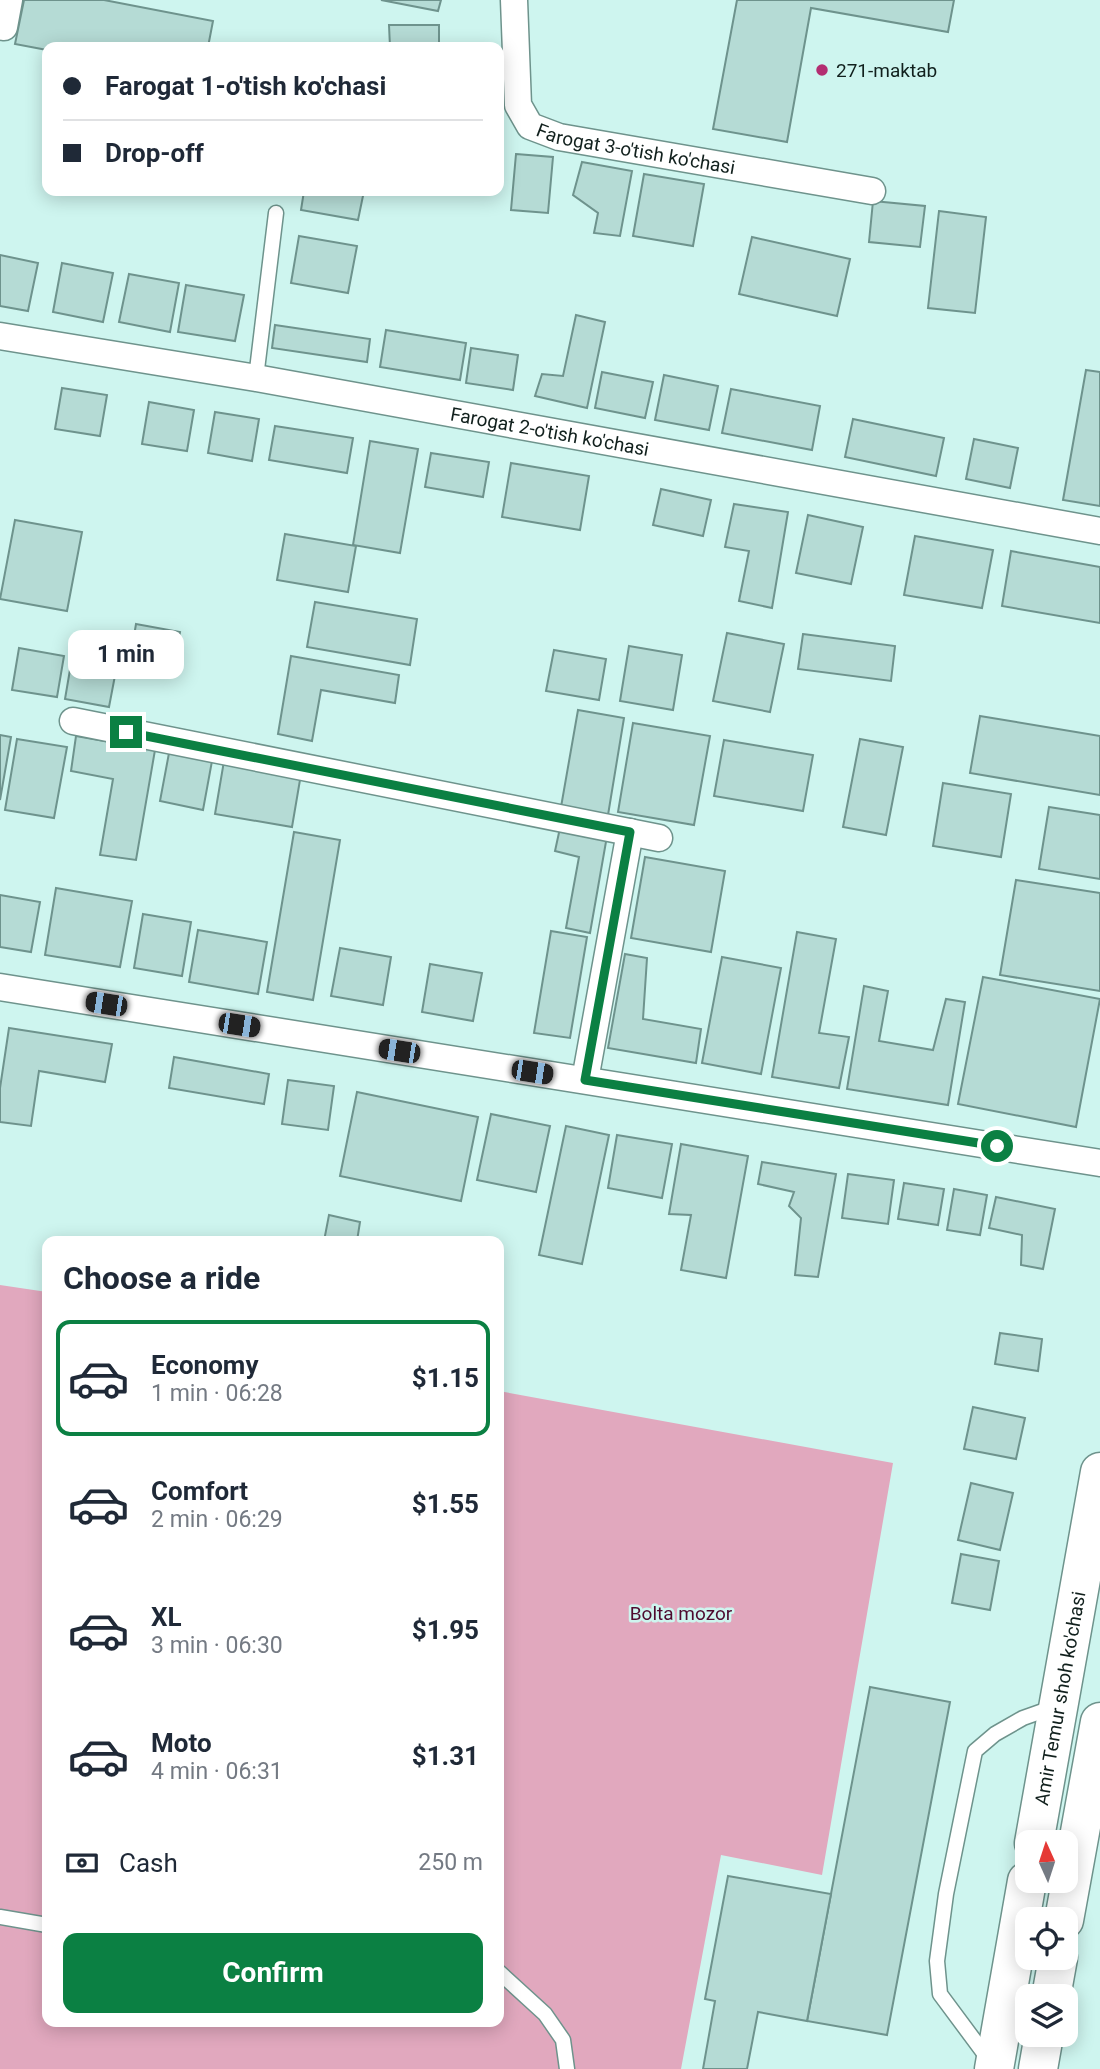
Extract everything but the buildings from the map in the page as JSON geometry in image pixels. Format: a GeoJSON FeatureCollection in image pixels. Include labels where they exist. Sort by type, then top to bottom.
{"type":"FeatureCollection","features":[{"type":"Feature","properties":{"kind":"main road","name":"Amir Temur shoh ko'chasi"},"geometry":{"type":"LineString","coordinates":[[1036,1830],[1100,1472]]}},
{"type":"Feature","properties":{"kind":"main road"},"geometry":{"type":"LineString","coordinates":[[1067,1907],[1100,1722]]}},
{"type":"Feature","properties":{"kind":"main road"},"geometry":{"type":"LineString","coordinates":[[994,2068],[1025,1894]]}},
{"type":"Feature","properties":{"kind":"main road"},"geometry":{"type":"LineString","coordinates":[[1038,2069],[1042,2047]]}},
{"type":"Feature","properties":{"kind":"street"},"geometry":{"type":"LineString","coordinates":[[4,27],[9,0]]}},
{"type":"Feature","properties":{"kind":"street","name":"Farogat 3-o'tish ko'chasi"},"geometry":{"type":"LineString","coordinates":[[514,0],[518,106],[530,126],[559,137],[872,191]]}},
{"type":"Feature","properties":{"kind":"street","name":"Farogat 2-o'tish ko'chasi"},"geometry":{"type":"LineString","coordinates":[[0,336],[256,378],[1100,531]]}},
{"type":"Feature","properties":{"kind":"street"},"geometry":{"type":"LineString","coordinates":[[73,721],[659,838]]}},
{"type":"Feature","properties":{"kind":"street"},"geometry":{"type":"LineString","coordinates":[[585,1080],[630,832]]}},
{"type":"Feature","properties":{"kind":"street"},"geometry":{"type":"LineString","coordinates":[[0,987],[1100,1163]]}},
{"type":"Feature","properties":{"kind":"lane"},"geometry":{"type":"LineString","coordinates":[[256,378],[276,213]]}},
{"type":"Feature","properties":{"kind":"lane"},"geometry":{"type":"LineString","coordinates":[[994,2068],[940,1994],[937,1961],[946,1894],[975,1751],[995,1734],[1023,1718],[1058,1706]]}},
{"type":"Feature","properties":{"kind":"lane"},"geometry":{"type":"LineString","coordinates":[[0,1917],[42,1924]]}},
{"type":"Feature","properties":{"kind":"lane"},"geometry":{"type":"LineString","coordinates":[[504,1977],[545,2014],[563,2039],[567,2069]]}},
{"type":"Feature","properties":{"kind":"green space","name":"Bolta mozor"},"geometry":{"type":"Polygon","coordinates":[[[0,1285],[42,1291],[42,2027],[504,2027],[504,1392],[893,1463],[822,1875],[721,1855],[681,2069],[0,2069],[0,1285]]]}},
{"type":"Feature","properties":{"kind":"place","name":"271-maktab"},"geometry":{"type":"Point","coordinates":[822,70]}},
{"type":"Feature","properties":{"kind":"route"},"geometry":{"type":"LineString","coordinates":[[126,732],[630,832],[585,1080],[997,1146]]}}]}
